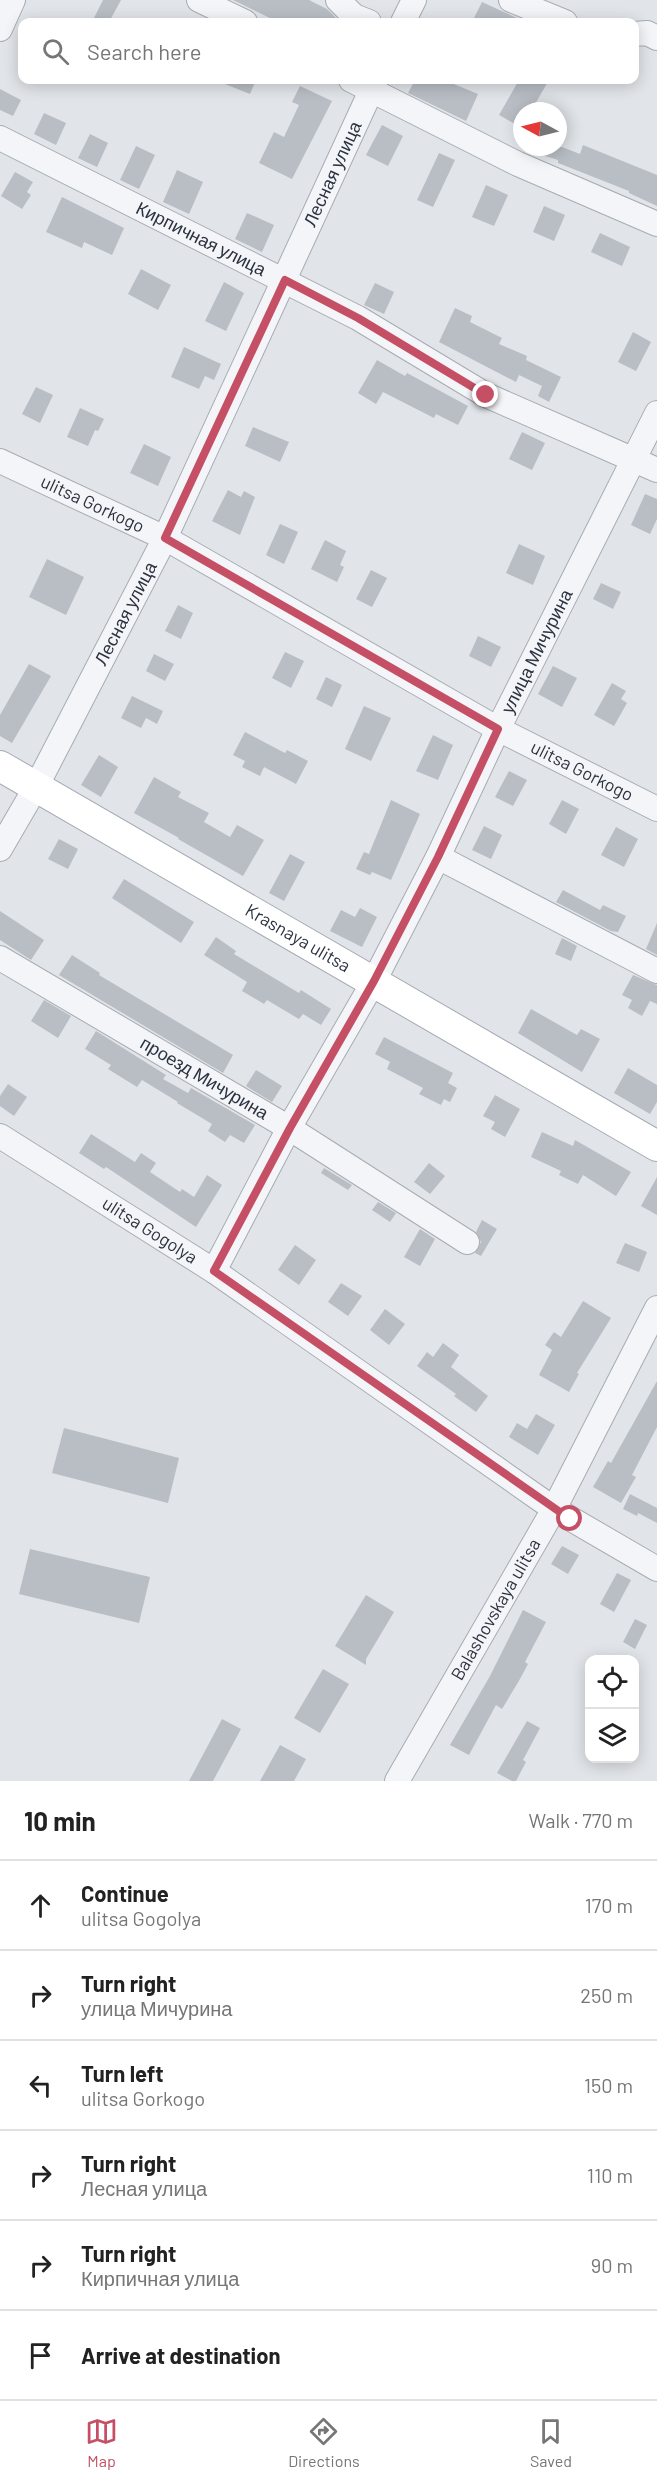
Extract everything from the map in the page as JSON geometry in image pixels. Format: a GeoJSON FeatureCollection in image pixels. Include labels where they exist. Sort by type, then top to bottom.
{"type":"FeatureCollection","features":[{"type":"Feature","properties":{"kind":"main road","name":"Krasnaya ulitsa"},"geometry":{"type":"LineString","coordinates":[[0,766],[657,1146]]}},
{"type":"Feature","properties":{"kind":"street"},"geometry":{"type":"LineString","coordinates":[[0,29],[13,0]]}},
{"type":"Feature","properties":{"kind":"street"},"geometry":{"type":"LineString","coordinates":[[199,0],[237,18]]}},
{"type":"Feature","properties":{"kind":"street"},"geometry":{"type":"LineString","coordinates":[[338,0],[359,18]]}},
{"type":"Feature","properties":{"kind":"street"},"geometry":{"type":"LineString","coordinates":[[406,18],[414,0]]}},
{"type":"Feature","properties":{"kind":"street"},"geometry":{"type":"LineString","coordinates":[[511,0],[555,18]]}},
{"type":"Feature","properties":{"kind":"street"},"geometry":{"type":"LineString","coordinates":[[639,34],[647,33],[657,38]]}},
{"type":"Feature","properties":{"kind":"street","name":"Лесная улица"},"geometry":{"type":"LineString","coordinates":[[0,849],[36,787],[165,538],[285,280],[366,84]]}},
{"type":"Feature","properties":{"kind":"street"},"geometry":{"type":"LineString","coordinates":[[368,84],[518,164],[657,224]]}},
{"type":"Feature","properties":{"kind":"street","name":"Кирпичная улица"},"geometry":{"type":"LineString","coordinates":[[0,138],[358,318],[486,395],[657,470]]}},
{"type":"Feature","properties":{"kind":"street","name":"улица Мичурина"},"geometry":{"type":"LineString","coordinates":[[214,1271],[290,1128],[374,981],[438,857],[498,729],[657,413]]}},
{"type":"Feature","properties":{"kind":"street","name":"ulitsa Gorkogo"},"geometry":{"type":"LineString","coordinates":[[0,461],[165,538],[498,729],[657,809]]}},
{"type":"Feature","properties":{"kind":"street"},"geometry":{"type":"LineString","coordinates":[[438,857],[657,971]]}},
{"type":"Feature","properties":{"kind":"street","name":"проезд Мичурина"},"geometry":{"type":"LineString","coordinates":[[0,958],[290,1128],[467,1242]]}},
{"type":"Feature","properties":{"kind":"street","name":"ulitsa Gogolya"},"geometry":{"type":"LineString","coordinates":[[0,1136],[214,1271],[554,1509],[657,1569]]}},
{"type":"Feature","properties":{"kind":"street","name":"Balashovskaya ulitsa"},"geometry":{"type":"LineString","coordinates":[[406,1778],[554,1509],[657,1308]]}},
{"type":"Feature","properties":{"kind":"building"},"geometry":{"type":"Polygon","coordinates":[[[103,0],[121,0],[111,18],[94,18],[103,0]]]}},
{"type":"Feature","properties":{"kind":"building"},"geometry":{"type":"Polygon","coordinates":[[[233,0],[309,0],[327,9],[336,18],[270,18],[233,0]]]}},
{"type":"Feature","properties":{"kind":"building"},"geometry":{"type":"Polygon","coordinates":[[[482,2],[517,18],[474,18],[482,2]]]}},
{"type":"Feature","properties":{"kind":"building"},"geometry":{"type":"Polygon","coordinates":[[[225,84],[254,84],[250,94],[225,84]]]}},
{"type":"Feature","properties":{"kind":"building"},"geometry":{"type":"Polygon","coordinates":[[[413,84],[454,84],[478,94],[466,121],[408,93],[413,84]]]}},
{"type":"Feature","properties":{"kind":"building"},"geometry":{"type":"Polygon","coordinates":[[[517,84],[547,84],[536,102],[513,102],[513,123],[499,115],[517,84]]]}},
{"type":"Feature","properties":{"kind":"building"},"geometry":{"type":"Polygon","coordinates":[[[300,86],[332,101],[292,179],[259,163],[274,132],[284,137],[299,105],[292,102],[300,86]]]}},
{"type":"Feature","properties":{"kind":"building"},"geometry":{"type":"Polygon","coordinates":[[[0,89],[21,100],[13,116],[0,110],[0,89]]]}},
{"type":"Feature","properties":{"kind":"building"},"geometry":{"type":"Polygon","coordinates":[[[44,113],[66,123],[56,145],[34,134],[44,113]]]}},
{"type":"Feature","properties":{"kind":"building"},"geometry":{"type":"Polygon","coordinates":[[[382,125],[403,136],[388,166],[366,155],[382,125]]]}},
{"type":"Feature","properties":{"kind":"building"},"geometry":{"type":"Polygon","coordinates":[[[90,134],[108,143],[97,167],[78,158],[90,134]]]}},
{"type":"Feature","properties":{"kind":"building"},"geometry":{"type":"Polygon","coordinates":[[[583,145],[657,175],[657,206],[629,191],[545,156],[567,156],[567,149],[580,154],[583,145]]]}},
{"type":"Feature","properties":{"kind":"building"},"geometry":{"type":"Polygon","coordinates":[[[136,146],[155,155],[139,189],[120,180],[136,146]]]}},
{"type":"Feature","properties":{"kind":"building"},"geometry":{"type":"Polygon","coordinates":[[[439,153],[455,160],[433,207],[417,200],[439,153]]]}},
{"type":"Feature","properties":{"kind":"building"},"geometry":{"type":"Polygon","coordinates":[[[177,170],[203,182],[189,214],[163,202],[177,170]]]}},
{"type":"Feature","properties":{"kind":"building"},"geometry":{"type":"Polygon","coordinates":[[[15,172],[33,182],[27,192],[31,195],[22,209],[1,196],[15,172]]]}},
{"type":"Feature","properties":{"kind":"building"},"geometry":{"type":"Polygon","coordinates":[[[486,185],[508,195],[494,226],[472,217],[486,185]]]}},
{"type":"Feature","properties":{"kind":"building"},"geometry":{"type":"Polygon","coordinates":[[[62,197],[124,228],[112,255],[84,242],[82,248],[46,232],[62,197]]]}},
{"type":"Feature","properties":{"kind":"building"},"geometry":{"type":"Polygon","coordinates":[[[544,206],[565,215],[554,241],[533,232],[544,206]]]}},
{"type":"Feature","properties":{"kind":"building"},"geometry":{"type":"Polygon","coordinates":[[[247,213],[274,225],[262,252],[235,239],[247,213]]]}},
{"type":"Feature","properties":{"kind":"building"},"geometry":{"type":"Polygon","coordinates":[[[600,233],[630,247],[622,266],[591,252],[600,233]]]}},
{"type":"Feature","properties":{"kind":"building"},"geometry":{"type":"Polygon","coordinates":[[[141,269],[171,285],[158,310],[128,294],[141,269]]]}},
{"type":"Feature","properties":{"kind":"building"},"geometry":{"type":"Polygon","coordinates":[[[224,282],[244,293],[226,331],[205,321],[224,282]]]}},
{"type":"Feature","properties":{"kind":"building"},"geometry":{"type":"Polygon","coordinates":[[[375,283],[394,292],[384,314],[364,305],[375,283]]]}},
{"type":"Feature","properties":{"kind":"building"},"geometry":{"type":"Polygon","coordinates":[[[455,308],[472,316],[470,322],[502,338],[499,344],[527,356],[526,360],[561,377],[549,402],[538,396],[542,386],[519,375],[516,382],[439,342],[455,308]]]}},
{"type":"Feature","properties":{"kind":"building"},"geometry":{"type":"Polygon","coordinates":[[[633,332],[651,342],[636,371],[618,362],[633,332]]]}},
{"type":"Feature","properties":{"kind":"building"},"geometry":{"type":"Polygon","coordinates":[[[184,347],[221,364],[214,380],[205,376],[199,389],[171,377],[184,347]]]}},
{"type":"Feature","properties":{"kind":"building"},"geometry":{"type":"Polygon","coordinates":[[[377,360],[405,376],[407,373],[468,406],[458,425],[436,414],[434,418],[383,392],[376,404],[358,393],[377,360]]]}},
{"type":"Feature","properties":{"kind":"building"},"geometry":{"type":"Polygon","coordinates":[[[36,387],[53,395],[40,423],[22,414],[36,387]]]}},
{"type":"Feature","properties":{"kind":"building"},"geometry":{"type":"Polygon","coordinates":[[[80,408],[104,419],[98,431],[95,430],[88,446],[67,437],[80,408]]]}},
{"type":"Feature","properties":{"kind":"building"},"geometry":{"type":"Polygon","coordinates":[[[253,427],[289,442],[280,462],[245,446],[253,427]]]}},
{"type":"Feature","properties":{"kind":"building"},"geometry":{"type":"Polygon","coordinates":[[[522,432],[545,443],[532,470],[509,459],[522,432]]]}},
{"type":"Feature","properties":{"kind":"building"},"geometry":{"type":"Polygon","coordinates":[[[144,444],[171,457],[158,486],[130,473],[144,444]]]}},
{"type":"Feature","properties":{"kind":"building"},"geometry":{"type":"Polygon","coordinates":[[[228,490],[241,497],[244,491],[255,497],[240,535],[212,521],[228,490]]]}},
{"type":"Feature","properties":{"kind":"building"},"geometry":{"type":"Polygon","coordinates":[[[645,494],[657,499],[657,519],[650,534],[631,525],[645,494]]]}},
{"type":"Feature","properties":{"kind":"building"},"geometry":{"type":"Polygon","coordinates":[[[280,524],[298,532],[284,564],[266,555],[280,524]]]}},
{"type":"Feature","properties":{"kind":"building"},"geometry":{"type":"Polygon","coordinates":[[[325,540],[346,551],[340,565],[344,567],[337,582],[311,569],[325,540]]]}},
{"type":"Feature","properties":{"kind":"building"},"geometry":{"type":"Polygon","coordinates":[[[519,544],[545,556],[533,585],[506,573],[519,544]]]}},
{"type":"Feature","properties":{"kind":"building"},"geometry":{"type":"Polygon","coordinates":[[[47,559],[84,577],[66,615],[29,597],[47,559]]]}},
{"type":"Feature","properties":{"kind":"building"},"geometry":{"type":"Polygon","coordinates":[[[371,570],[387,578],[372,607],[356,599],[371,570]]]}},
{"type":"Feature","properties":{"kind":"building"},"geometry":{"type":"Polygon","coordinates":[[[601,583],[621,592],[613,609],[593,599],[601,583]]]}},
{"type":"Feature","properties":{"kind":"building"},"geometry":{"type":"Polygon","coordinates":[[[178,605],[193,613],[181,639],[165,631],[178,605]]]}},
{"type":"Feature","properties":{"kind":"building"},"geometry":{"type":"Polygon","coordinates":[[[478,636],[501,647],[491,667],[469,656],[478,636]]]}},
{"type":"Feature","properties":{"kind":"building"},"geometry":{"type":"Polygon","coordinates":[[[285,652],[304,661],[291,688],[272,678],[285,652]]]}},
{"type":"Feature","properties":{"kind":"building"},"geometry":{"type":"Polygon","coordinates":[[[154,654],[174,664],[165,681],[146,671],[154,654]]]}},
{"type":"Feature","properties":{"kind":"building"},"geometry":{"type":"Polygon","coordinates":[[[29,664],[51,676],[12,743],[0,736],[0,715],[29,664]]]}},
{"type":"Feature","properties":{"kind":"building"},"geometry":{"type":"Polygon","coordinates":[[[553,666],[577,678],[562,707],[538,694],[553,666]]]}},
{"type":"Feature","properties":{"kind":"building"},"geometry":{"type":"Polygon","coordinates":[[[326,677],[342,685],[332,707],[316,699],[326,677]]]}},
{"type":"Feature","properties":{"kind":"building"},"geometry":{"type":"Polygon","coordinates":[[[612,683],[626,691],[621,699],[627,703],[614,726],[594,715],[612,683]]]}},
{"type":"Feature","properties":{"kind":"building"},"geometry":{"type":"Polygon","coordinates":[[[132,696],[163,711],[157,724],[146,718],[141,728],[121,718],[132,696]]]}},
{"type":"Feature","properties":{"kind":"building"},"geometry":{"type":"Polygon","coordinates":[[[364,706],[391,718],[371,761],[345,749],[364,706]]]}},
{"type":"Feature","properties":{"kind":"building"},"geometry":{"type":"Polygon","coordinates":[[[245,732],[285,753],[287,750],[308,761],[296,784],[264,767],[260,776],[242,767],[245,761],[233,755],[245,732]]]}},
{"type":"Feature","properties":{"kind":"building"},"geometry":{"type":"Polygon","coordinates":[[[433,735],[453,745],[438,780],[416,771],[433,735]]]}},
{"type":"Feature","properties":{"kind":"building"},"geometry":{"type":"Polygon","coordinates":[[[99,755],[118,767],[101,797],[81,785],[99,755]]]}},
{"type":"Feature","properties":{"kind":"building"},"geometry":{"type":"Polygon","coordinates":[[[509,771],[527,780],[513,806],[495,797],[509,771]]]}},
{"type":"Feature","properties":{"kind":"building"},"geometry":{"type":"Polygon","coordinates":[[[154,777],[181,792],[178,797],[209,813],[204,822],[230,837],[237,825],[264,840],[243,876],[134,813],[154,777]]]}},
{"type":"Feature","properties":{"kind":"building"},"geometry":{"type":"Polygon","coordinates":[[[391,800],[420,814],[391,880],[372,872],[370,875],[356,869],[364,852],[369,854],[391,800]]]}},
{"type":"Feature","properties":{"kind":"building"},"geometry":{"type":"Polygon","coordinates":[[[562,800],[579,809],[566,834],[549,824],[562,800]]]}},
{"type":"Feature","properties":{"kind":"building"},"geometry":{"type":"Polygon","coordinates":[[[484,826],[502,835],[491,859],[472,850],[484,826]]]}},
{"type":"Feature","properties":{"kind":"building"},"geometry":{"type":"Polygon","coordinates":[[[616,827],[638,839],[624,867],[601,855],[616,827]]]}},
{"type":"Feature","properties":{"kind":"building"},"geometry":{"type":"Polygon","coordinates":[[[59,839],[78,849],[68,869],[48,859],[59,839]]]}},
{"type":"Feature","properties":{"kind":"building"},"geometry":{"type":"Polygon","coordinates":[[[290,854],[305,862],[284,901],[269,893],[290,854]]]}},
{"type":"Feature","properties":{"kind":"building"},"geometry":{"type":"Polygon","coordinates":[[[124,879],[194,922],[181,943],[112,898],[124,879]]]}},
{"type":"Feature","properties":{"kind":"building"},"geometry":{"type":"Polygon","coordinates":[[[563,890],[600,910],[603,905],[626,916],[618,932],[611,931],[556,902],[563,890]]]}},
{"type":"Feature","properties":{"kind":"building"},"geometry":{"type":"Polygon","coordinates":[[[360,908],[377,917],[362,947],[330,931],[341,910],[355,917],[360,908]]]}},
{"type":"Feature","properties":{"kind":"building"},"geometry":{"type":"Polygon","coordinates":[[[0,911],[44,940],[31,960],[0,940],[0,911]]]}},
{"type":"Feature","properties":{"kind":"building"},"geometry":{"type":"Polygon","coordinates":[[[657,923],[657,955],[646,949],[657,923]]]}},
{"type":"Feature","properties":{"kind":"building"},"geometry":{"type":"Polygon","coordinates":[[[216,937],[236,951],[234,954],[299,993],[301,990],[331,1009],[321,1025],[303,1014],[299,1019],[267,1000],[264,1004],[242,991],[247,982],[204,955],[216,937]]]}},
{"type":"Feature","properties":{"kind":"building"},"geometry":{"type":"Polygon","coordinates":[[[562,938],[577,946],[571,961],[555,954],[562,938]]]}},
{"type":"Feature","properties":{"kind":"building"},"geometry":{"type":"Polygon","coordinates":[[[72,955],[100,973],[99,975],[233,1055],[223,1073],[59,975],[72,955]]]}},
{"type":"Feature","properties":{"kind":"building"},"geometry":{"type":"Polygon","coordinates":[[[633,975],[657,985],[657,1004],[650,1001],[642,1016],[628,1008],[632,1000],[622,995],[633,975]]]}},
{"type":"Feature","properties":{"kind":"building"},"geometry":{"type":"Polygon","coordinates":[[[44,1000],[71,1016],[58,1038],[31,1021],[44,1000]]]}},
{"type":"Feature","properties":{"kind":"building"},"geometry":{"type":"Polygon","coordinates":[[[531,1009],[577,1035],[581,1029],[600,1039],[582,1072],[518,1033],[531,1009]]]}},
{"type":"Feature","properties":{"kind":"building"},"geometry":{"type":"Polygon","coordinates":[[[96,1031],[166,1075],[163,1079],[188,1093],[191,1088],[255,1125],[244,1143],[230,1135],[225,1142],[208,1131],[212,1124],[178,1102],[142,1080],[137,1087],[108,1069],[111,1065],[85,1049],[96,1031]]]}},
{"type":"Feature","properties":{"kind":"building"},"geometry":{"type":"Polygon","coordinates":[[[384,1037],[453,1073],[448,1083],[457,1088],[450,1102],[444,1099],[441,1105],[419,1094],[423,1088],[387,1069],[390,1062],[375,1054],[384,1037]]]}},
{"type":"Feature","properties":{"kind":"building"},"geometry":{"type":"Polygon","coordinates":[[[628,1068],[657,1085],[657,1102],[650,1114],[614,1093],[628,1068]]]}},
{"type":"Feature","properties":{"kind":"building"},"geometry":{"type":"Polygon","coordinates":[[[256,1070],[282,1086],[272,1102],[246,1086],[256,1070]]]}},
{"type":"Feature","properties":{"kind":"building"},"geometry":{"type":"Polygon","coordinates":[[[8,1084],[27,1097],[14,1116],[0,1106],[0,1096],[8,1084]]]}},
{"type":"Feature","properties":{"kind":"building"},"geometry":{"type":"Polygon","coordinates":[[[495,1095],[520,1109],[505,1137],[491,1129],[495,1122],[483,1116],[495,1095]]]}},
{"type":"Feature","properties":{"kind":"building"},"geometry":{"type":"Polygon","coordinates":[[[542,1132],[573,1146],[575,1140],[631,1172],[616,1196],[583,1175],[578,1184],[559,1175],[561,1171],[531,1157],[542,1132]]]}},
{"type":"Feature","properties":{"kind":"building"},"geometry":{"type":"Polygon","coordinates":[[[91,1134],[135,1162],[141,1153],[156,1163],[150,1172],[180,1192],[182,1189],[194,1197],[207,1175],[222,1185],[196,1227],[106,1167],[104,1169],[79,1153],[91,1134]]]}},
{"type":"Feature","properties":{"kind":"building"},"geometry":{"type":"Polygon","coordinates":[[[429,1163],[445,1176],[430,1194],[414,1182],[429,1163]]]}},
{"type":"Feature","properties":{"kind":"building"},"geometry":{"type":"Polygon","coordinates":[[[324,1168],[352,1185],[348,1190],[321,1173],[324,1168]]]}},
{"type":"Feature","properties":{"kind":"building"},"geometry":{"type":"Polygon","coordinates":[[[657,1177],[657,1215],[641,1206],[657,1177]]]}},
{"type":"Feature","properties":{"kind":"building"},"geometry":{"type":"Polygon","coordinates":[[[378,1202],[396,1213],[390,1222],[372,1210],[378,1202]]]}},
{"type":"Feature","properties":{"kind":"building"},"geometry":{"type":"Polygon","coordinates":[[[482,1220],[497,1229],[481,1256],[475,1253],[481,1242],[476,1232],[482,1220]]]}},
{"type":"Feature","properties":{"kind":"building"},"geometry":{"type":"Polygon","coordinates":[[[420,1229],[435,1239],[420,1266],[404,1257],[420,1229]]]}},
{"type":"Feature","properties":{"kind":"building"},"geometry":{"type":"Polygon","coordinates":[[[625,1243],[647,1252],[639,1272],[616,1263],[625,1243]]]}},
{"type":"Feature","properties":{"kind":"building"},"geometry":{"type":"Polygon","coordinates":[[[295,1245],[316,1260],[299,1285],[278,1270],[295,1245]]]}},
{"type":"Feature","properties":{"kind":"building"},"geometry":{"type":"Polygon","coordinates":[[[341,1283],[362,1296],[348,1316],[328,1302],[341,1283]]]}},
{"type":"Feature","properties":{"kind":"building"},"geometry":{"type":"Polygon","coordinates":[[[583,1301],[611,1318],[577,1373],[579,1374],[569,1392],[539,1375],[552,1350],[545,1345],[554,1332],[561,1337],[583,1301]]]}},
{"type":"Feature","properties":{"kind":"building"},"geometry":{"type":"Polygon","coordinates":[[[385,1309],[405,1324],[389,1345],[370,1330],[385,1309]]]}},
{"type":"Feature","properties":{"kind":"building"},"geometry":{"type":"Polygon","coordinates":[[[443,1343],[459,1355],[451,1367],[488,1396],[476,1412],[454,1396],[456,1394],[417,1366],[427,1352],[433,1357],[443,1343]]]}},
{"type":"Feature","properties":{"kind":"building"},"geometry":{"type":"Polygon","coordinates":[[[657,1381],[657,1427],[632,1475],[636,1477],[621,1503],[593,1487],[608,1461],[611,1463],[657,1381]]]}},
{"type":"Feature","properties":{"kind":"building"},"geometry":{"type":"Polygon","coordinates":[[[536,1414],[555,1425],[538,1455],[509,1437],[517,1423],[527,1429],[536,1414]]]}},
{"type":"Feature","properties":{"kind":"building"},"geometry":{"type":"Polygon","coordinates":[[[64,1428],[179,1458],[168,1503],[52,1473],[64,1428]]]}},
{"type":"Feature","properties":{"kind":"building"},"geometry":{"type":"Polygon","coordinates":[[[630,1494],[657,1508],[657,1523],[638,1513],[637,1516],[623,1509],[630,1494]]]}},
{"type":"Feature","properties":{"kind":"building"},"geometry":{"type":"Polygon","coordinates":[[[562,1546],[579,1555],[568,1574],[551,1564],[562,1546]]]}},
{"type":"Feature","properties":{"kind":"building"},"geometry":{"type":"Polygon","coordinates":[[[30,1549],[150,1577],[139,1623],[19,1594],[30,1549]]]}},
{"type":"Feature","properties":{"kind":"building"},"geometry":{"type":"Polygon","coordinates":[[[617,1573],[631,1580],[614,1612],[600,1604],[617,1573]]]}},
{"type":"Feature","properties":{"kind":"building"},"geometry":{"type":"Polygon","coordinates":[[[366,1595],[394,1612],[366,1659],[366,1665],[335,1646],[366,1595]]]}},
{"type":"Feature","properties":{"kind":"building"},"geometry":{"type":"Polygon","coordinates":[[[523,1610],[546,1622],[525,1662],[528,1664],[520,1679],[502,1709],[496,1705],[469,1755],[450,1745],[490,1676],[523,1610]]]}},
{"type":"Feature","properties":{"kind":"building"},"geometry":{"type":"Polygon","coordinates":[[[635,1619],[647,1625],[635,1649],[623,1642],[635,1619]]]}},
{"type":"Feature","properties":{"kind":"building"},"geometry":{"type":"Polygon","coordinates":[[[323,1669],[349,1684],[320,1733],[294,1718],[323,1669]]]}},
{"type":"Feature","properties":{"kind":"building"},"geometry":{"type":"Polygon","coordinates":[[[222,1719],[241,1729],[213,1781],[189,1781],[222,1719]]]}},
{"type":"Feature","properties":{"kind":"building"},"geometry":{"type":"Polygon","coordinates":[[[527,1721],[540,1728],[523,1760],[526,1762],[516,1781],[512,1781],[497,1773],[527,1721]]]}},
{"type":"Feature","properties":{"kind":"building"},"geometry":{"type":"Polygon","coordinates":[[[280,1745],[306,1759],[294,1781],[260,1781],[280,1745]]]}},
{"type":"Feature","properties":{"kind":"route"},"geometry":{"type":"LineString","coordinates":[[486,395],[358,318],[285,280],[165,538],[498,729],[438,857],[374,981],[290,1128],[214,1271],[570,1519]]}}]}
